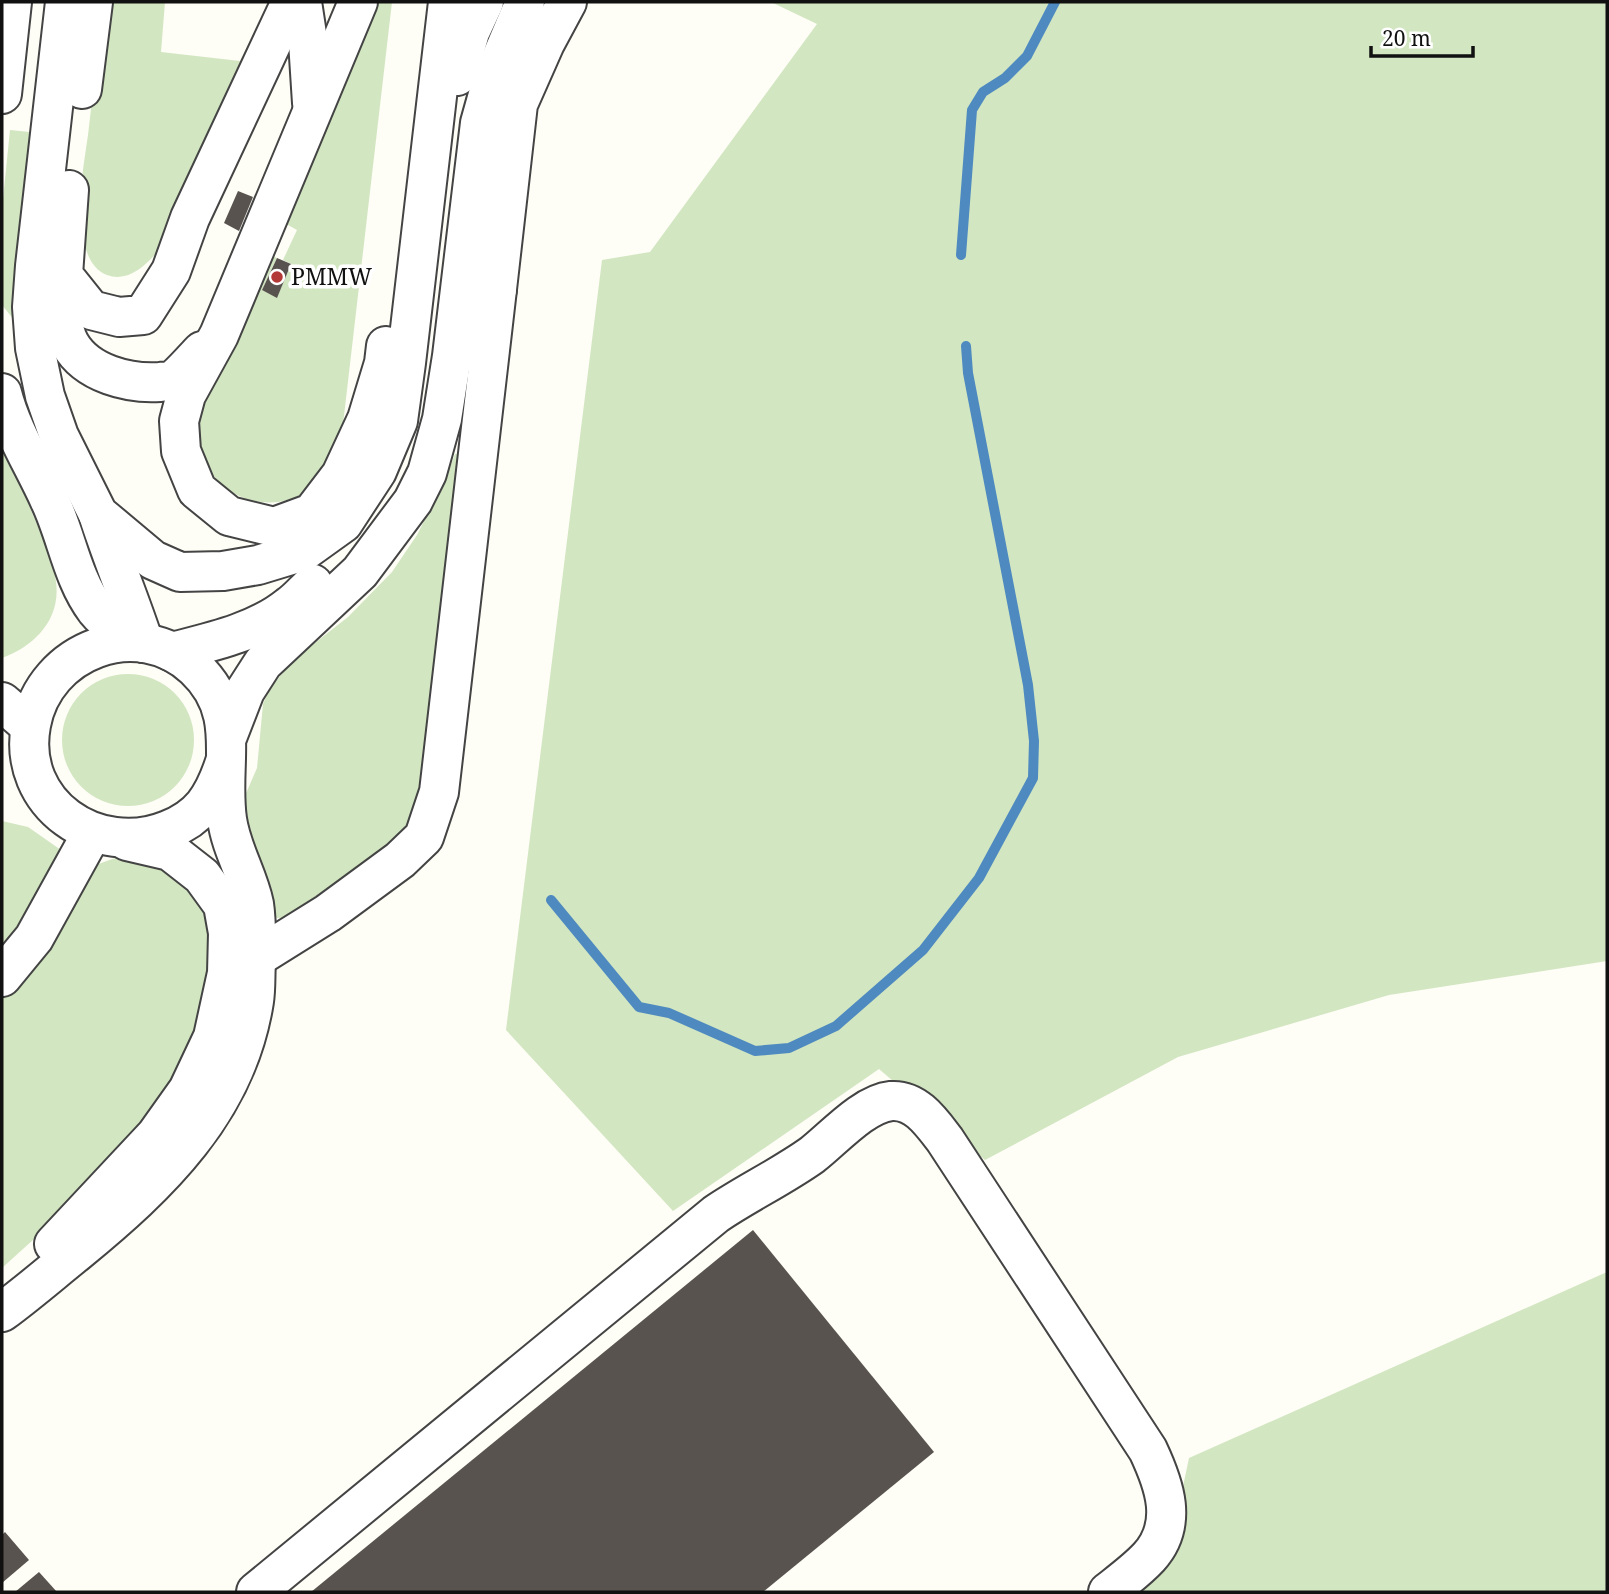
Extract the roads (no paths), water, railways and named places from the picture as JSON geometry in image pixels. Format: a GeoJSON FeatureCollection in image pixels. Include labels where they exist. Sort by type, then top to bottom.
{"type":"FeatureCollection","features":[{"type":"Feature","properties":{"kind":"lane"},"geometry":{"type":"LineString","coordinates":[[2,94],[12,2]]}},
{"type":"Feature","properties":{"kind":"lane"},"geometry":{"type":"LineString","coordinates":[[65,2],[32,306],[36,348],[45,396],[59,436],[98,514],[113,562],[135,614],[158,648]]}},
{"type":"Feature","properties":{"kind":"lane"},"geometry":{"type":"LineString","coordinates":[[93,2],[72,161],[63,275],[62,316],[69,344],[86,362],[103,372],[127,380],[172,381],[219,335]]}},
{"type":"Feature","properties":{"kind":"lane"},"geometry":{"type":"LineString","coordinates":[[358,2],[219,335],[186,395],[179,421],[181,451],[197,490],[229,516],[274,527],[312,513],[341,475],[368,419],[384,363],[426,2]]}},
{"type":"Feature","properties":{"kind":"lane"},"geometry":{"type":"LineString","coordinates":[[98,514],[153,561],[180,572],[223,571],[258,565],[303,551],[343,523],[377,471],[398,421],[448,2]]}},
{"type":"Feature","properties":{"kind":"lane"},"geometry":{"type":"LineString","coordinates":[[2,1292],[64,1235],[156,1135],[188,1090],[213,1037],[227,973],[228,933],[223,905],[202,876],[170,851],[107,836],[66,818],[50,802],[38,781],[16,714],[40,695],[60,668],[85,652],[114,642],[158,648],[220,640],[288,608],[346,549],[386,491],[400,462],[418,399],[435,312],[463,2]]}},
{"type":"Feature","properties":{"kind":"lane"},"geometry":{"type":"LineString","coordinates":[[454,89],[470,32],[484,2]]}},
{"type":"Feature","properties":{"kind":"lane"},"geometry":{"type":"LineString","coordinates":[[427,473],[446,395],[480,123],[492,79],[525,2]]}},
{"type":"Feature","properties":{"kind":"lane"},"geometry":{"type":"LineString","coordinates":[[256,958],[328,913],[400,860],[424,837],[433,813],[439,792],[518,104],[567,2]]}},
{"type":"Feature","properties":{"kind":"lane"},"geometry":{"type":"LineString","coordinates":[[63,275],[91,310],[119,317],[143,315],[171,271],[190,218],[288,4]]}},
{"type":"Feature","properties":{"kind":"lane"},"geometry":{"type":"LineString","coordinates":[[288,4],[308,41],[312,112]]}},
{"type":"Feature","properties":{"kind":"lane"},"geometry":{"type":"LineString","coordinates":[[107,836],[152,837],[179,826],[203,807],[219,781],[245,691],[263,663],[360,572],[407,510],[427,473],[478,359],[497,289]]}},
{"type":"Feature","properties":{"kind":"lane"},"geometry":{"type":"LineString","coordinates":[[393,290],[407,363]]}},
{"type":"Feature","properties":{"kind":"lane"},"geometry":{"type":"LineString","coordinates":[[2,393],[23,450],[50,501],[83,591],[98,613],[115,628],[194,667],[211,686],[223,709],[227,747],[224,801],[228,830],[254,904],[256,958],[255,999],[245,1042],[202,1130],[160,1180],[2,1312]]}},
{"type":"Feature","properties":{"kind":"lane"},"geometry":{"type":"LineString","coordinates":[[2,977],[34,938],[107,836]]}},
{"type":"Feature","properties":{"kind":"lane"},"geometry":{"type":"LineString","coordinates":[[256,1592],[716,1214],[812,1154],[864,1113],[891,1101],[918,1109],[946,1140],[1148,1450],[1159,1473],[1166,1495],[1166,1517],[1161,1539],[1151,1555],[1108,1592]]}},
{"type":"Feature","properties":{"kind":"waterway"},"geometry":{"type":"LineString","coordinates":[[961,255],[972,110],[983,92],[1005,78],[1027,56],[1055,2]]}},
{"type":"Feature","properties":{"kind":"waterway"},"geometry":{"type":"LineString","coordinates":[[551,900],[639,1007],[669,1013],[755,1051],[789,1048],[836,1026],[923,950],[979,878],[1033,778],[1034,741],[1028,685],[968,373],[966,346]]}},
{"type":"Feature","properties":{"kind":"place","name":"PMMW"},"geometry":{"type":"Point","coordinates":[277,277]}}]}
